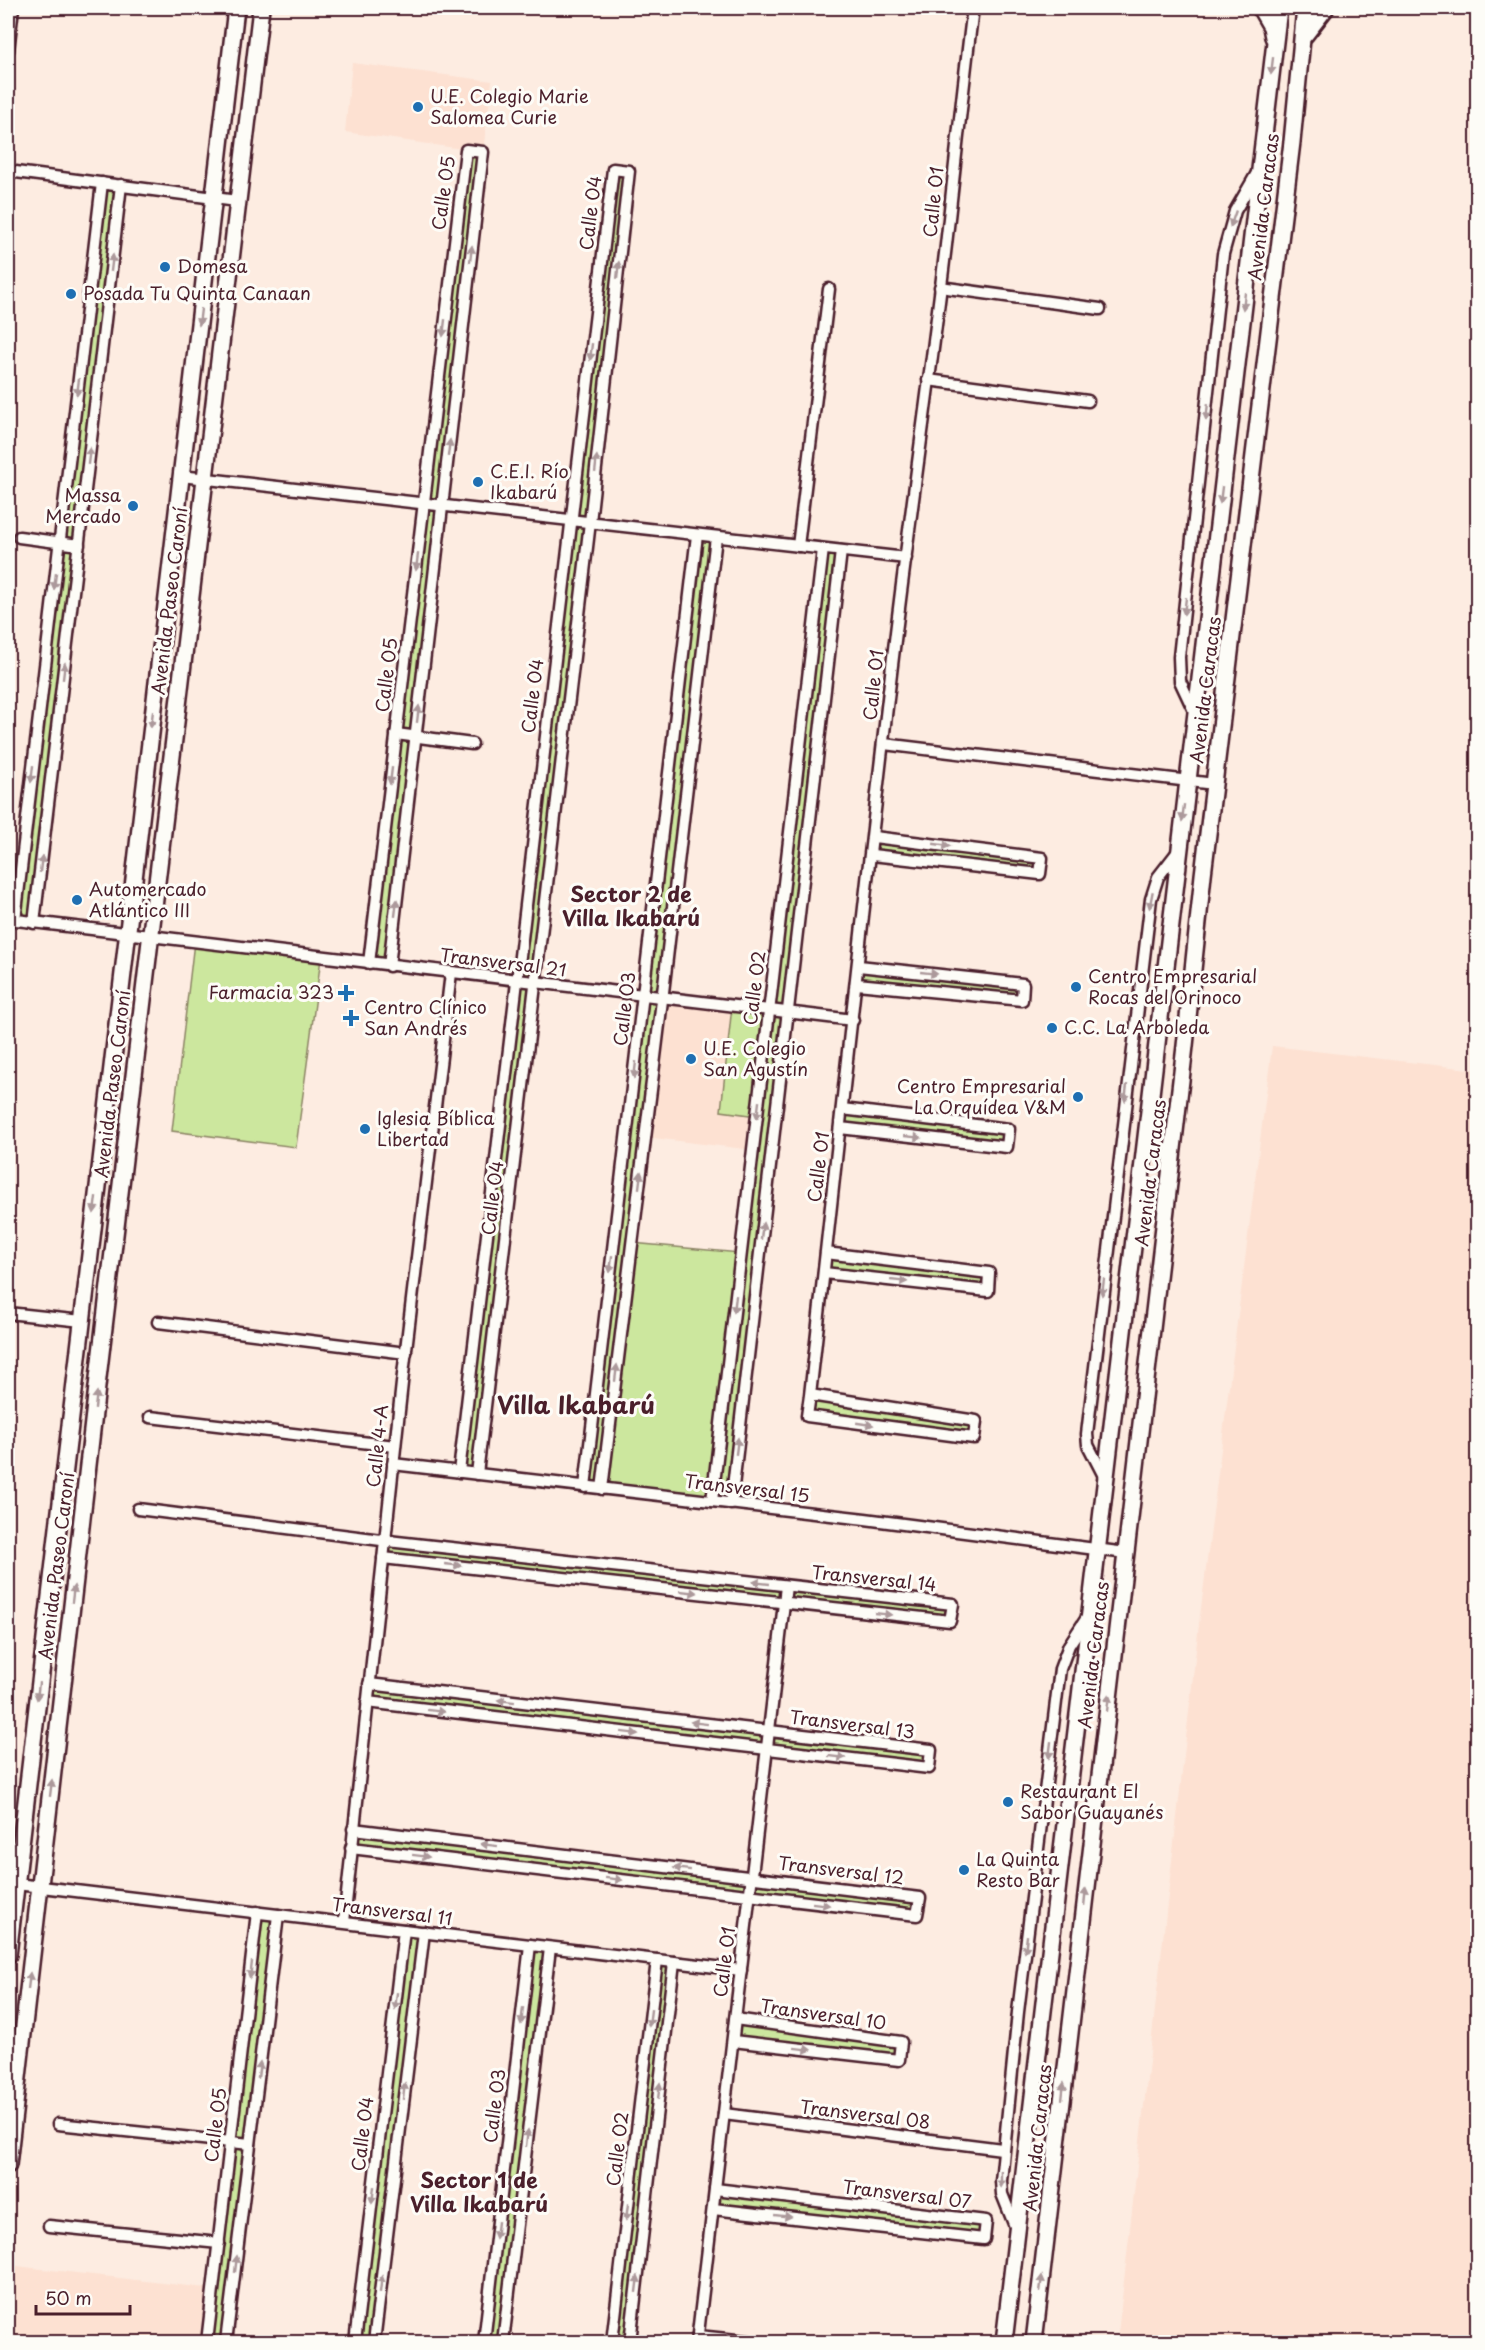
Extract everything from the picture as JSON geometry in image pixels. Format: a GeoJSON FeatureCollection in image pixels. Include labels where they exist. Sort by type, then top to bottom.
{"type":"FeatureCollection","features":[{"type":"Feature","properties":{"kind":"street"},"geometry":{"type":"LineString","coordinates":[[8,51],[13,8]]}},
{"type":"Feature","properties":{"kind":"street","name":"Avenida Paseo Caroní"},"geometry":{"type":"LineString","coordinates":[[8,1955],[12,1884],[82,1320],[216,197],[236,8]]}},
{"type":"Feature","properties":{"kind":"street","name":"Avenida Paseo Caroní"},"geometry":{"type":"LineString","coordinates":[[8,2165],[150,937],[261,8]]}},
{"type":"Feature","properties":{"kind":"street","name":"Calle 01"},"geometry":{"type":"LineString","coordinates":[[810,1395],[976,1421],[974,1438],[807,1416],[884,744],[973,8]]}},
{"type":"Feature","properties":{"kind":"street"},"geometry":{"type":"LineString","coordinates":[[1260,8],[1275,42]]}},
{"type":"Feature","properties":{"kind":"street","name":"Avenida Caracas"},"geometry":{"type":"LineString","coordinates":[[1004,2343],[1279,8]]}},
{"type":"Feature","properties":{"kind":"street","name":"Avenida Caracas"},"geometry":{"type":"LineString","coordinates":[[1034,2343],[1214,784],[1292,142],[1305,8]]}},
{"type":"Feature","properties":{"kind":"street"},"geometry":{"type":"LineString","coordinates":[[1302,40],[1318,15],[1326,8]]}},
{"type":"Feature","properties":{"kind":"street","name":"Calle 05"},"geometry":{"type":"LineString","coordinates":[[369,963],[466,150],[483,152],[389,966]]}},
{"type":"Feature","properties":{"kind":"street","name":"Avenida Caracas"},"geometry":{"type":"LineString","coordinates":[[1195,713],[1180,681],[1179,657],[1223,254],[1235,211],[1260,168]]}},
{"type":"Feature","properties":{"kind":"street","name":"Calle 04"},"geometry":{"type":"LineString","coordinates":[[459,1472],[613,169],[629,171],[578,625],[477,1474]]}},
{"type":"Feature","properties":{"kind":"street"},"geometry":{"type":"LineString","coordinates":[[8,171],[237,201]]}},
{"type":"Feature","properties":{"kind":"street"},"geometry":{"type":"LineString","coordinates":[[11,920],[37,736],[102,183]]}},
{"type":"Feature","properties":{"kind":"street"},"geometry":{"type":"LineString","coordinates":[[34,923],[121,185]]}},
{"type":"Feature","properties":{"kind":"street"},"geometry":{"type":"LineString","coordinates":[[940,287],[1100,309]]}},
{"type":"Feature","properties":{"kind":"street"},"geometry":{"type":"LineString","coordinates":[[798,546],[829,290]]}},
{"type":"Feature","properties":{"kind":"street"},"geometry":{"type":"LineString","coordinates":[[81,359],[100,362]]}},
{"type":"Feature","properties":{"kind":"street"},"geometry":{"type":"LineString","coordinates":[[928,380],[1088,401]]}},
{"type":"Feature","properties":{"kind":"street"},"geometry":{"type":"LineString","coordinates":[[181,476],[906,558]]}},
{"type":"Feature","properties":{"kind":"street","name":"Calle 03"},"geometry":{"type":"LineString","coordinates":[[585,1487],[697,535]]}},
{"type":"Feature","properties":{"kind":"street"},"geometry":{"type":"LineString","coordinates":[[19,537],[79,545]]}},
{"type":"Feature","properties":{"kind":"street","name":"Calle 03"},"geometry":{"type":"LineString","coordinates":[[602,1489],[716,537]]}},
{"type":"Feature","properties":{"kind":"street","name":"Calle 02"},"geometry":{"type":"LineString","coordinates":[[712,1501],[823,549]]}},
{"type":"Feature","properties":{"kind":"street","name":"Calle 02"},"geometry":{"type":"LineString","coordinates":[[731,1504],[841,551]]}},
{"type":"Feature","properties":{"kind":"street"},"geometry":{"type":"LineString","coordinates":[[691,589],[710,591]]}},
{"type":"Feature","properties":{"kind":"street"},"geometry":{"type":"LineString","coordinates":[[819,590],[836,592]]}},
{"type":"Feature","properties":{"kind":"street"},"geometry":{"type":"LineString","coordinates":[[558,622],[578,625]]}},
{"type":"Feature","properties":{"kind":"street"},"geometry":{"type":"LineString","coordinates":[[396,734],[472,744]]}},
{"type":"Feature","properties":{"kind":"street"},"geometry":{"type":"LineString","coordinates":[[37,736],[56,737]]}},
{"type":"Feature","properties":{"kind":"street"},"geometry":{"type":"LineString","coordinates":[[884,744],[1214,784]]}},
{"type":"Feature","properties":{"kind":"street"},"geometry":{"type":"LineString","coordinates":[[543,750],[562,752]]}},
{"type":"Feature","properties":{"kind":"street"},"geometry":{"type":"LineString","coordinates":[[671,765],[689,766]]}},
{"type":"Feature","properties":{"kind":"street"},"geometry":{"type":"LineString","coordinates":[[797,779],[814,781]]}},
{"type":"Feature","properties":{"kind":"street"},"geometry":{"type":"LineString","coordinates":[[872,855],[1040,874],[1042,858],[874,837]]}},
{"type":"Feature","properties":{"kind":"street","name":"Avenida Caracas"},"geometry":{"type":"LineString","coordinates":[[1105,1478],[1088,1445],[1087,1434],[1105,1272],[1150,899],[1158,877],[1179,850]]}},
{"type":"Feature","properties":{"kind":"street","name":"Transversal 21"},"geometry":{"type":"LineString","coordinates":[[11,920],[853,1020]]}},
{"type":"Feature","properties":{"kind":"street"},"geometry":{"type":"LineString","coordinates":[[778,935],[796,937]]}},
{"type":"Feature","properties":{"kind":"street"},"geometry":{"type":"LineString","coordinates":[[857,984],[1022,1000],[1023,984],[859,966]]}},
{"type":"Feature","properties":{"kind":"street","name":"Calle 4-A"},"geometry":{"type":"LineString","coordinates":[[344,1923],[395,1446],[451,973]]}},
{"type":"Feature","properties":{"kind":"street"},"geometry":{"type":"LineString","coordinates":[[840,1128],[1006,1147],[1009,1129],[842,1109]]}},
{"type":"Feature","properties":{"kind":"street"},"geometry":{"type":"LineString","coordinates":[[488,1226],[506,1227]]}},
{"type":"Feature","properties":{"kind":"street"},"geometry":{"type":"LineString","coordinates":[[614,1242],[632,1243]]}},
{"type":"Feature","properties":{"kind":"street"},"geometry":{"type":"LineString","coordinates":[[824,1273],[988,1291],[990,1274],[826,1253]]}},
{"type":"Feature","properties":{"kind":"street"},"geometry":{"type":"LineString","coordinates":[[741,1254],[759,1255]]}},
{"type":"Feature","properties":{"kind":"street"},"geometry":{"type":"LineString","coordinates":[[8,1313],[82,1320]]}},
{"type":"Feature","properties":{"kind":"street"},"geometry":{"type":"LineString","coordinates":[[158,1322],[406,1353]]}},
{"type":"Feature","properties":{"kind":"street"},"geometry":{"type":"LineString","coordinates":[[722,1414],[741,1416]]}},
{"type":"Feature","properties":{"kind":"street"},"geometry":{"type":"LineString","coordinates":[[150,1417],[395,1446]]}},
{"type":"Feature","properties":{"kind":"street","name":"Transversal 15"},"geometry":{"type":"LineString","coordinates":[[393,1464],[1126,1553]]}},
{"type":"Feature","properties":{"kind":"street","name":"Transversal 14"},"geometry":{"type":"LineString","coordinates":[[138,1509],[385,1540],[953,1604],[950,1621],[383,1558]]}},
{"type":"Feature","properties":{"kind":"street"},"geometry":{"type":"LineString","coordinates":[[487,1569],[489,1552]]}},
{"type":"Feature","properties":{"kind":"street"},"geometry":{"type":"LineString","coordinates":[[583,1580],[586,1563]]}},
{"type":"Feature","properties":{"kind":"street"},"geometry":{"type":"LineString","coordinates":[[665,1589],[667,1572]]}},
{"type":"Feature","properties":{"kind":"street","name":"Calle 01"},"geometry":{"type":"LineString","coordinates":[[698,2339],[786,1586]]}},
{"type":"Feature","properties":{"kind":"street","name":"Avenida Caracas"},"geometry":{"type":"LineString","coordinates":[[1017,2232],[1002,2194],[1002,2149],[1060,1669],[1069,1646],[1089,1616]]}},
{"type":"Feature","properties":{"kind":"street","name":"Transversal 13"},"geometry":{"type":"LineString","coordinates":[[367,1702],[928,1768],[931,1750],[369,1684]]}},
{"type":"Feature","properties":{"kind":"street"},"geometry":{"type":"LineString","coordinates":[[571,1726],[574,1709]]}},
{"type":"Feature","properties":{"kind":"street"},"geometry":{"type":"LineString","coordinates":[[666,1737],[668,1720]]}},
{"type":"Feature","properties":{"kind":"street","name":"Transversal 12"},"geometry":{"type":"LineString","coordinates":[[351,1848],[917,1915],[920,1898],[353,1829]]}},
{"type":"Feature","properties":{"kind":"street"},"geometry":{"type":"LineString","coordinates":[[551,1872],[554,1853]]}},
{"type":"Feature","properties":{"kind":"street","name":"Transversal 11"},"geometry":{"type":"LineString","coordinates":[[12,1884],[741,1970]]}},
{"type":"Feature","properties":{"kind":"street","name":"Calle 05"},"geometry":{"type":"LineString","coordinates":[[207,2343],[257,1912]]}},
{"type":"Feature","properties":{"kind":"street","name":"Calle 05"},"geometry":{"type":"LineString","coordinates":[[226,2343],[278,1915]]}},
{"type":"Feature","properties":{"kind":"street","name":"Calle 04"},"geometry":{"type":"LineString","coordinates":[[355,2343],[404,1930]]}},
{"type":"Feature","properties":{"kind":"street","name":"Calle 04"},"geometry":{"type":"LineString","coordinates":[[374,2343],[424,1932]]}},
{"type":"Feature","properties":{"kind":"street","name":"Calle 03"},"geometry":{"type":"LineString","coordinates":[[484,2343],[530,1945]]}},
{"type":"Feature","properties":{"kind":"street","name":"Calle 03"},"geometry":{"type":"LineString","coordinates":[[503,2343],[550,1947]]}},
{"type":"Feature","properties":{"kind":"street","name":"Calle 02"},"geometry":{"type":"LineString","coordinates":[[612,2343],[657,1960]]}},
{"type":"Feature","properties":{"kind":"street","name":"Calle 02"},"geometry":{"type":"LineString","coordinates":[[630,2343],[674,1962]]}},
{"type":"Feature","properties":{"kind":"street","name":"Transversal 10"},"geometry":{"type":"LineString","coordinates":[[732,2041],[899,2060],[901,2042],[735,2019]]}},
{"type":"Feature","properties":{"kind":"street"},"geometry":{"type":"LineString","coordinates":[[517,2061],[536,2063]]}},
{"type":"Feature","properties":{"kind":"street","name":"Transversal 08"},"geometry":{"type":"LineString","coordinates":[[724,2114],[1002,2149]]}},
{"type":"Feature","properties":{"kind":"street"},"geometry":{"type":"LineString","coordinates":[[58,2124],[250,2144]]}},
{"type":"Feature","properties":{"kind":"street"},"geometry":{"type":"LineString","coordinates":[[378,2151],[397,2153]]}},
{"type":"Feature","properties":{"kind":"street"},"geometry":{"type":"LineString","coordinates":[[504,2174],[523,2176]]}},
{"type":"Feature","properties":{"kind":"street"},"geometry":{"type":"LineString","coordinates":[[630,2186],[648,2189]]}},
{"type":"Feature","properties":{"kind":"street","name":"Transversal 07"},"geometry":{"type":"LineString","coordinates":[[713,2209],[984,2238],[986,2221],[715,2189]]}},
{"type":"Feature","properties":{"kind":"street"},"geometry":{"type":"LineString","coordinates":[[224,2196],[244,2198]]}},
{"type":"Feature","properties":{"kind":"street"},"geometry":{"type":"LineString","coordinates":[[49,2226],[219,2240],[239,2239]]}},
{"type":"Feature","properties":{"kind":"street"},"geometry":{"type":"LineString","coordinates":[[698,2339],[756,2343]]}},
{"type":"Feature","properties":{"kind":"shaded area","name":"U.E. Colegio Marie Salomea Curie"},"geometry":{"type":"Polygon","coordinates":[[[352,63],[492,81],[483,152],[345,132],[352,63]]]}},
{"type":"Feature","properties":{"kind":"shaded area","name":"U.E. Colegio San Agustín"},"geometry":{"type":"Polygon","coordinates":[[[663,998],[732,1006],[721,1111],[757,1116],[753,1150],[645,1137],[663,998]]]}},
{"type":"Feature","properties":{"kind":"shaded area"},"geometry":{"type":"Polygon","coordinates":[[[1272,1046],[1477,1070],[1477,2342],[1117,2342],[1199,1624],[1272,1046]]]}},
{"type":"Feature","properties":{"kind":"shaded area"},"geometry":{"type":"Polygon","coordinates":[[[8,2265],[214,2289],[207,2342],[8,2342],[8,2265]]]}},
{"type":"Feature","properties":{"kind":"green space"},"geometry":{"type":"Polygon","coordinates":[[[466,150],[483,152],[389,966],[369,963],[466,150]]]}},
{"type":"Feature","properties":{"kind":"green space"},"geometry":{"type":"Polygon","coordinates":[[[613,169],[629,171],[477,1474],[459,1472],[613,169]]]}},
{"type":"Feature","properties":{"kind":"green space"},"geometry":{"type":"Polygon","coordinates":[[[102,183],[121,185],[34,923],[15,920],[102,183]]]}},
{"type":"Feature","properties":{"kind":"green space"},"geometry":{"type":"Polygon","coordinates":[[[698,535],[716,537],[632,1243],[740,1253],[757,1116],[721,1111],[732,1006],[769,1010],[823,549],[841,551],[731,1504],[584,1486],[698,535]]]}},
{"type":"Feature","properties":{"kind":"green space"},"geometry":{"type":"Polygon","coordinates":[[[874,837],[1042,858],[1040,874],[872,854],[874,837]]]}},
{"type":"Feature","properties":{"kind":"green space"},"geometry":{"type":"Polygon","coordinates":[[[194,942],[321,958],[296,1147],[172,1131],[194,942]]]}},
{"type":"Feature","properties":{"kind":"green space"},"geometry":{"type":"Polygon","coordinates":[[[860,966],[1023,984],[1022,1000],[858,983],[860,966]]]}},
{"type":"Feature","properties":{"kind":"green space"},"geometry":{"type":"Polygon","coordinates":[[[843,1109],[1009,1129],[1007,1147],[841,1128],[843,1109]]]}},
{"type":"Feature","properties":{"kind":"green space"},"geometry":{"type":"Polygon","coordinates":[[[826,1253],[989,1273],[988,1291],[824,1273],[826,1253]]]}},
{"type":"Feature","properties":{"kind":"green space"},"geometry":{"type":"Polygon","coordinates":[[[810,1398],[976,1421],[974,1438],[808,1416],[810,1398]]]}},
{"type":"Feature","properties":{"kind":"green space"},"geometry":{"type":"Polygon","coordinates":[[[384,1541],[953,1604],[950,1621],[382,1558],[384,1541]]]}},
{"type":"Feature","properties":{"kind":"green space"},"geometry":{"type":"Polygon","coordinates":[[[368,1685],[931,1750],[929,1768],[367,1703],[368,1685]]]}},
{"type":"Feature","properties":{"kind":"green space"},"geometry":{"type":"Polygon","coordinates":[[[353,1829],[920,1898],[917,1915],[350,1848],[353,1829]]]}},
{"type":"Feature","properties":{"kind":"green space"},"geometry":{"type":"Polygon","coordinates":[[[257,1912],[278,1915],[226,2342],[207,2342],[257,1912]]]}},
{"type":"Feature","properties":{"kind":"green space"},"geometry":{"type":"Polygon","coordinates":[[[404,1930],[423,1932],[374,2342],[355,2342],[404,1930]]]}},
{"type":"Feature","properties":{"kind":"green space"},"geometry":{"type":"Polygon","coordinates":[[[530,1945],[550,1947],[503,2342],[484,2342],[530,1945]]]}},
{"type":"Feature","properties":{"kind":"green space"},"geometry":{"type":"Polygon","coordinates":[[[657,1960],[674,1962],[630,2342],[612,2342],[657,1960]]]}},
{"type":"Feature","properties":{"kind":"green space"},"geometry":{"type":"Polygon","coordinates":[[[735,2019],[901,2042],[899,2060],[733,2040],[735,2019]]]}},
{"type":"Feature","properties":{"kind":"green space"},"geometry":{"type":"Polygon","coordinates":[[[715,2190],[986,2221],[984,2239],[713,2209],[715,2190]]]}},
{"type":"Feature","properties":{"kind":"place","name":"U.E. Colegio Marie Salomea Curie"},"geometry":{"type":"Point","coordinates":[418,107]}},
{"type":"Feature","properties":{"kind":"place","name":"Domesa"},"geometry":{"type":"Point","coordinates":[165,267]}},
{"type":"Feature","properties":{"kind":"place","name":"Posada Tu Quinta Canaan"},"geometry":{"type":"Point","coordinates":[71,294]}},
{"type":"Feature","properties":{"kind":"place","name":"C.E.I. Río Ikabarú"},"geometry":{"type":"Point","coordinates":[478,482]}},
{"type":"Feature","properties":{"kind":"place","name":"Massa Mercado"},"geometry":{"type":"Point","coordinates":[133,506]}},
{"type":"Feature","properties":{"kind":"place","name":"Automercado Atlántico III"},"geometry":{"type":"Point","coordinates":[77,900]}},
{"type":"Feature","properties":{"kind":"place","name":"Centro Empresarial Rocas del Orinoco"},"geometry":{"type":"Point","coordinates":[1076,987]}},
{"type":"Feature","properties":{"kind":"place","name":"Farmacia 323"},"geometry":{"type":"Point","coordinates":[346,993]}},
{"type":"Feature","properties":{"kind":"place","name":"Centro Clínico San Andrés"},"geometry":{"type":"Point","coordinates":[351,1018]}},
{"type":"Feature","properties":{"kind":"place","name":"C.C. La Arboleda"},"geometry":{"type":"Point","coordinates":[1052,1028]}},
{"type":"Feature","properties":{"kind":"place","name":"U.E. Colegio San Agustín"},"geometry":{"type":"Point","coordinates":[691,1059]}},
{"type":"Feature","properties":{"kind":"place","name":"Centro Empresarial La Orquídea V&M"},"geometry":{"type":"Point","coordinates":[1078,1097]}},
{"type":"Feature","properties":{"kind":"place","name":"Iglesia Bíblica Libertad"},"geometry":{"type":"Point","coordinates":[365,1129]}},
{"type":"Feature","properties":{"kind":"place","name":"Restaurant El Sabor Guayanés"},"geometry":{"type":"Point","coordinates":[1008,1802]}},
{"type":"Feature","properties":{"kind":"place","name":"La Quinta Resto Bar"},"geometry":{"type":"Point","coordinates":[964,1870]}},
{"type":"Feature","properties":{"kind":"district","name":"Sector 2 de Villa Ikabarú"},"geometry":{"type":"Point","coordinates":[631,907]}},
{"type":"Feature","properties":{"kind":"district","name":"Villa Ikabarú"},"geometry":{"type":"Point","coordinates":[576,1406]}},
{"type":"Feature","properties":{"kind":"district","name":"Sector 1 de Villa Ikabarú"},"geometry":{"type":"Point","coordinates":[479,2193]}}]}
